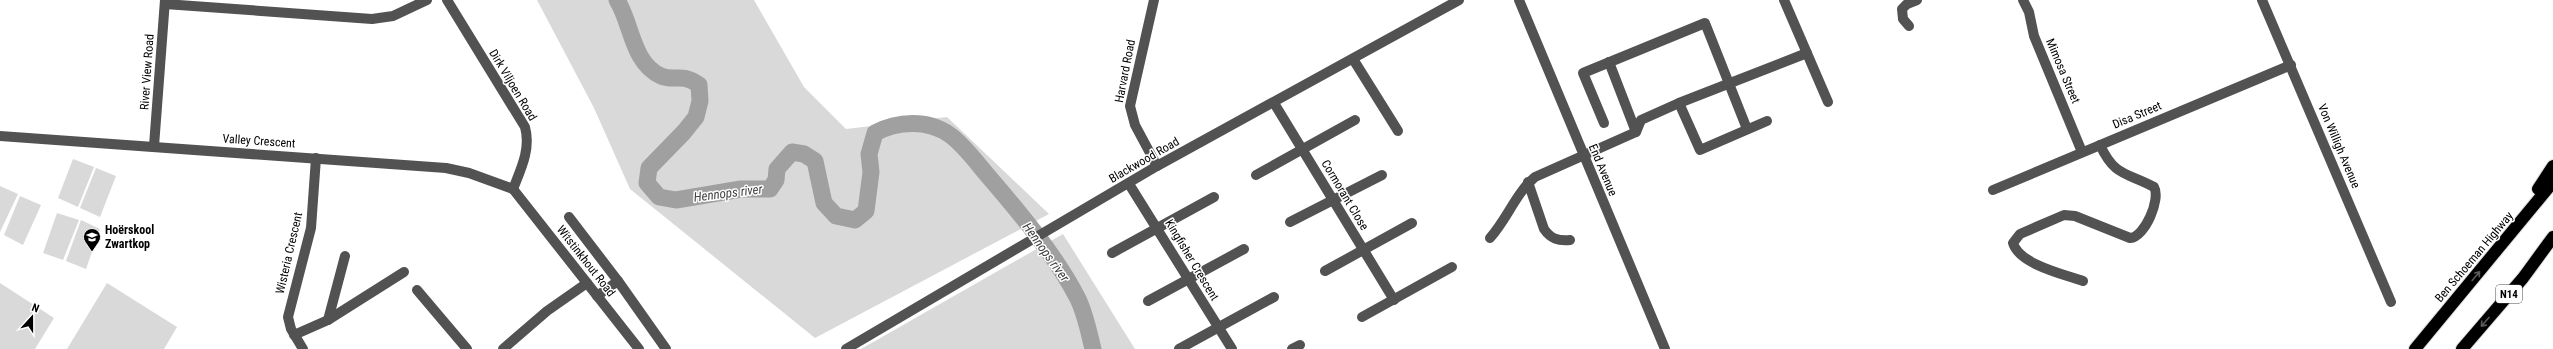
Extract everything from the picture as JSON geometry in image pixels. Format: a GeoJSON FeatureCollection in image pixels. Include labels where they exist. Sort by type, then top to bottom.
{"type":"FeatureCollection","features":[{"type":"Feature","properties":{"kind":"highway"},"geometry":{"type":"LineString","coordinates":[[2499,249],[2553,166]]}},
{"type":"Feature","properties":{"kind":"highway","name":"Ben Schoeman Highway"},"geometry":{"type":"LineString","coordinates":[[2415,349],[2553,182]]}},
{"type":"Feature","properties":{"kind":"highway","name":"N14"},"geometry":{"type":"LineString","coordinates":[[2462,349],[2523,278],[2553,238]]}},
{"type":"Feature","properties":{"kind":"street"},"geometry":{"type":"LineString","coordinates":[[165,2],[372,20],[393,16],[427,0]]}},
{"type":"Feature","properties":{"kind":"street","name":"Dirk Viljoen Road"},"geometry":{"type":"LineString","coordinates":[[447,0],[524,127],[527,147],[521,170],[513,189]]}},
{"type":"Feature","properties":{"kind":"street","name":"Harvard Road"},"geometry":{"type":"LineString","coordinates":[[1154,0],[1130,106],[1135,125],[1157,166]]}},
{"type":"Feature","properties":{"kind":"street","name":"Blackwood Road"},"geometry":{"type":"LineString","coordinates":[[846,349],[1052,230],[1130,184],[1157,166],[1459,0]]}},
{"type":"Feature","properties":{"kind":"street","name":"End Avenue"},"geometry":{"type":"LineString","coordinates":[[1519,0],[1665,349]]}},
{"type":"Feature","properties":{"kind":"street"},"geometry":{"type":"LineString","coordinates":[[1784,0],[1828,102]]}},
{"type":"Feature","properties":{"kind":"street"},"geometry":{"type":"LineString","coordinates":[[1909,26],[1903,19],[1902,9],[1907,4],[1917,0]]}},
{"type":"Feature","properties":{"kind":"street","name":"Mimosa Street"},"geometry":{"type":"LineString","coordinates":[[2023,0],[2030,12],[2034,36],[2082,152]]}},
{"type":"Feature","properties":{"kind":"street","name":"Von Willigh Avenue"},"geometry":{"type":"LineString","coordinates":[[2262,0],[2391,302]]}},
{"type":"Feature","properties":{"kind":"street","name":"River View Road"},"geometry":{"type":"LineString","coordinates":[[154,146],[165,2]]}},
{"type":"Feature","properties":{"kind":"street"},"geometry":{"type":"LineString","coordinates":[[1604,124],[1582,73],[1705,23],[1747,129]]}},
{"type":"Feature","properties":{"kind":"street"},"geometry":{"type":"LineString","coordinates":[[1490,238],[1500,226],[1528,182],[1535,177],[1636,132],[1641,120],[1679,103],[1807,53]]}},
{"type":"Feature","properties":{"kind":"street"},"geometry":{"type":"LineString","coordinates":[[1353,59],[1398,131]]}},
{"type":"Feature","properties":{"kind":"street"},"geometry":{"type":"LineString","coordinates":[[1609,62],[1636,132]]}},
{"type":"Feature","properties":{"kind":"street","name":"Disa Street"},"geometry":{"type":"LineString","coordinates":[[1994,190],[2291,65]]}},
{"type":"Feature","properties":{"kind":"street","name":"Cormorant Close"},"geometry":{"type":"LineString","coordinates":[[1274,103],[1394,300]]}},
{"type":"Feature","properties":{"kind":"street"},"geometry":{"type":"LineString","coordinates":[[1679,103],[1700,150],[1767,121]]}},
{"type":"Feature","properties":{"kind":"street"},"geometry":{"type":"LineString","coordinates":[[1256,175],[1355,120]]}},
{"type":"Feature","properties":{"kind":"street","name":"Valley Crescent"},"geometry":{"type":"LineString","coordinates":[[0,136],[446,168],[469,173],[513,189]]}},
{"type":"Feature","properties":{"kind":"street"},"geometry":{"type":"LineString","coordinates":[[2083,281],[2031,262],[2019,254],[2013,243],[2020,234],[2064,215],[2075,216],[2130,238],[2143,232],[2155,203],[2156,191],[2154,187],[2115,168],[2107,160],[2100,145]]}},
{"type":"Feature","properties":{"kind":"street","name":"Wisteria Crescent"},"geometry":{"type":"LineString","coordinates":[[303,349],[294,335],[288,317],[311,228],[316,158]]}},
{"type":"Feature","properties":{"kind":"street"},"geometry":{"type":"LineString","coordinates":[[1290,222],[1382,175]]}},
{"type":"Feature","properties":{"kind":"street"},"geometry":{"type":"LineString","coordinates":[[1528,182],[1544,229],[1548,236],[1560,241],[1570,240]]}},
{"type":"Feature","properties":{"kind":"street","name":"Kingfisher Crescent"},"geometry":{"type":"LineString","coordinates":[[1130,184],[1187,279],[1232,349]]}},
{"type":"Feature","properties":{"kind":"street","name":"Witstinkhout Road"},"geometry":{"type":"LineString","coordinates":[[513,189],[639,349]]}},
{"type":"Feature","properties":{"kind":"street"},"geometry":{"type":"LineString","coordinates":[[1112,253],[1214,197]]}},
{"type":"Feature","properties":{"kind":"street"},"geometry":{"type":"LineString","coordinates":[[569,217],[618,281],[666,349]]}},
{"type":"Feature","properties":{"kind":"street"},"geometry":{"type":"LineString","coordinates":[[1325,271],[1412,223]]}},
{"type":"Feature","properties":{"kind":"street"},"geometry":{"type":"LineString","coordinates":[[1148,300],[1244,249]]}},
{"type":"Feature","properties":{"kind":"street"},"geometry":{"type":"LineString","coordinates":[[328,320],[345,256]]}},
{"type":"Feature","properties":{"kind":"street"},"geometry":{"type":"LineString","coordinates":[[1362,317],[1452,267]]}},
{"type":"Feature","properties":{"kind":"street"},"geometry":{"type":"LineString","coordinates":[[294,335],[328,320],[404,272]]}},
{"type":"Feature","properties":{"kind":"street"},"geometry":{"type":"LineString","coordinates":[[597,296],[618,281]]}},
{"type":"Feature","properties":{"kind":"street"},"geometry":{"type":"LineString","coordinates":[[503,349],[545,313],[587,283]]}},
{"type":"Feature","properties":{"kind":"street"},"geometry":{"type":"LineString","coordinates":[[417,290],[467,349]]}},
{"type":"Feature","properties":{"kind":"street"},"geometry":{"type":"LineString","coordinates":[[1178,349],[1274,297]]}},
{"type":"Feature","properties":{"kind":"shaded area"},"geometry":{"type":"Polygon","coordinates":[[[537,0],[754,0],[804,87],[846,129],[947,117],[1049,214],[815,338],[630,189],[594,108],[537,0]]]}},
{"type":"Feature","properties":{"kind":"shaded area"},"geometry":{"type":"Polygon","coordinates":[[[73,159],[94,167],[78,207],[58,198],[73,159]]]}},
{"type":"Feature","properties":{"kind":"shaded area"},"geometry":{"type":"Polygon","coordinates":[[[96,168],[116,176],[100,217],[80,208],[96,168]]]}},
{"type":"Feature","properties":{"kind":"shaded area"},"geometry":{"type":"Polygon","coordinates":[[[0,186],[18,194],[0,232],[0,186]]]}},
{"type":"Feature","properties":{"kind":"shaded area"},"geometry":{"type":"Polygon","coordinates":[[[20,196],[41,205],[23,245],[4,235],[20,196]]]}},
{"type":"Feature","properties":{"kind":"shaded area"},"geometry":{"type":"Polygon","coordinates":[[[57,213],[79,220],[63,260],[43,253],[57,213]]]}},
{"type":"Feature","properties":{"kind":"shaded area"},"geometry":{"type":"Polygon","coordinates":[[[81,220],[100,229],[86,269],[66,261],[81,220]]]}},
{"type":"Feature","properties":{"kind":"shaded area"},"geometry":{"type":"Polygon","coordinates":[[[1063,234],[1135,349],[861,349],[1063,234]]]}},
{"type":"Feature","properties":{"kind":"shaded area"},"geometry":{"type":"Polygon","coordinates":[[[0,283],[54,318],[35,349],[0,349],[0,283]]]}},
{"type":"Feature","properties":{"kind":"shaded area"},"geometry":{"type":"Polygon","coordinates":[[[107,283],[177,327],[164,349],[67,349],[107,283]]]}},
{"type":"Feature","properties":{"kind":"waterway","name":"Hennops river"},"geometry":{"type":"LineString","coordinates":[[617,0],[638,53],[651,70],[666,78],[683,78],[693,81],[699,85],[700,101],[696,117],[684,132],[649,168],[647,183],[659,197],[676,200],[741,189],[770,189],[776,180],[777,169],[792,152],[804,154],[815,161],[824,203],[836,216],[855,220],[866,211],[871,172],[869,154],[875,133],[903,124],[922,124],[932,126],[950,135],[965,149],[1048,250],[1080,303],[1093,349]]}},
{"type":"Feature","properties":{"kind":"place","name":"Hoërskool Zwartkop"},"geometry":{"type":"Point","coordinates":[92,252]}}]}
